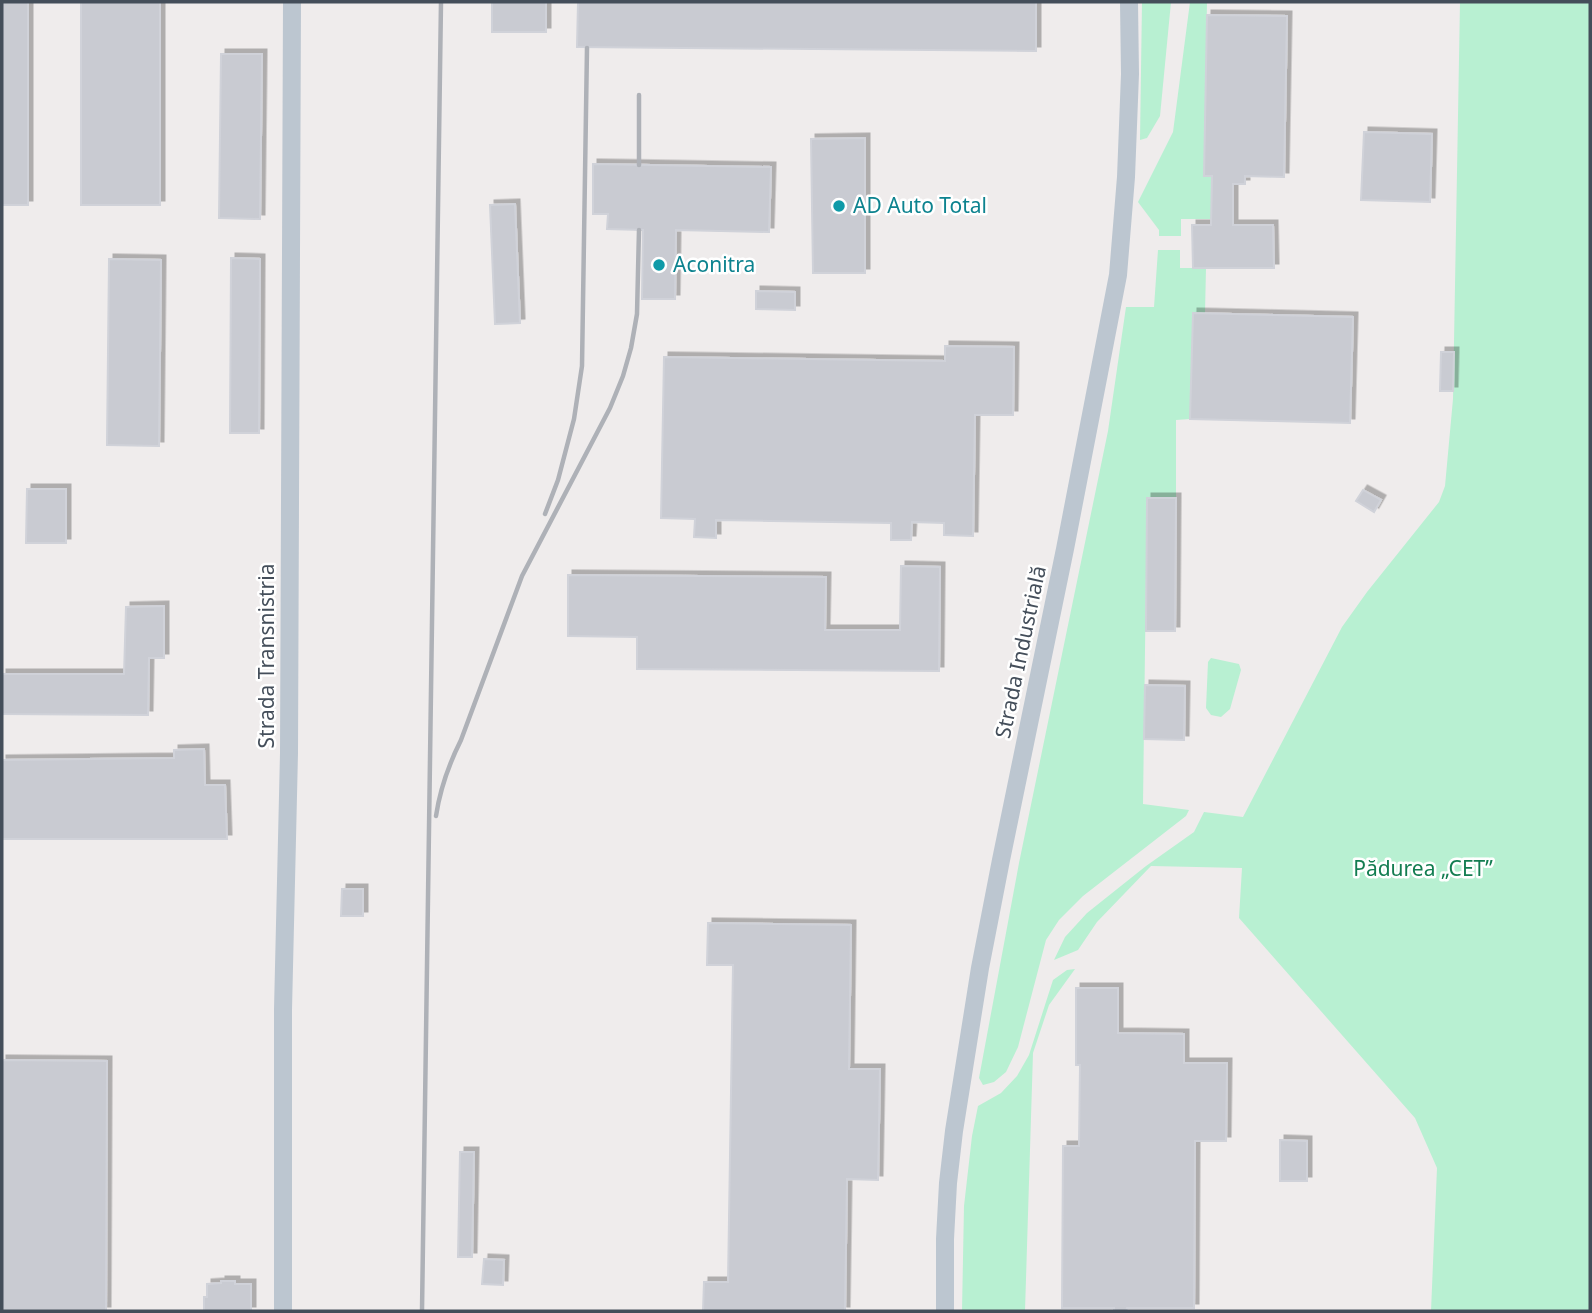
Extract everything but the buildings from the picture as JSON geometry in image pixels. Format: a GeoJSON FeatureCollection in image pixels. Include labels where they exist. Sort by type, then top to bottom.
{"type":"FeatureCollection","features":[{"type":"Feature","properties":{"kind":"street","name":"Strada Transnistria"},"geometry":{"type":"LineString","coordinates":[[283,1311],[283,1010],[289,753],[292,2]]}},
{"type":"Feature","properties":{"kind":"street","name":"Strada Industrială"},"geometry":{"type":"LineString","coordinates":[[945,1311],[948,1184],[980,968],[1118,275],[1126,177],[1130,74],[1129,2]]}},
{"type":"Feature","properties":{"kind":"green space"},"geometry":{"type":"Polygon","coordinates":[[[1142,2],[1171,2],[1160,116],[1147,138],[1140,140],[1142,2]]]}},
{"type":"Feature","properties":{"kind":"green space"},"geometry":{"type":"Polygon","coordinates":[[[1190,2],[1207,2],[1204,175],[1212,176],[1211,219],[1181,219],[1181,236],[1159,236],[1159,230],[1138,202],[1173,132],[1190,2]]]}},
{"type":"Feature","properties":{"kind":"green space","name":"Pădurea „CET”"},"geometry":{"type":"Polygon","coordinates":[[[1460,2],[1590,2],[1590,1311],[1431,1311],[1437,1168],[1415,1118],[1239,918],[1242,868],[1151,866],[1097,922],[1078,950],[1054,960],[1065,937],[1087,913],[1194,832],[1204,812],[1243,817],[1342,627],[1439,502],[1445,486],[1453,399],[1460,2]]]}},
{"type":"Feature","properties":{"kind":"green space"},"geometry":{"type":"Polygon","coordinates":[[[1158,250],[1180,250],[1180,268],[1206,268],[1205,313],[1193,313],[1190,419],[1176,420],[1176,498],[1147,498],[1143,804],[1189,810],[1186,816],[1083,896],[1059,920],[1046,940],[1018,1047],[1006,1072],[994,1082],[983,1085],[979,1078],[1019,863],[1108,431],[1126,307],[1154,307],[1158,250]]]}},
{"type":"Feature","properties":{"kind":"green space"},"geometry":{"type":"Polygon","coordinates":[[[1211,658],[1239,664],[1241,670],[1230,709],[1221,717],[1211,715],[1206,708],[1208,662],[1211,658]]]}},
{"type":"Feature","properties":{"kind":"green space"},"geometry":{"type":"Polygon","coordinates":[[[1075,969],[1049,1005],[1033,1053],[1025,1311],[962,1311],[964,1206],[978,1106],[1001,1093],[1017,1076],[1029,1055],[1053,980],[1067,970],[1075,969]]]}},
{"type":"Feature","properties":{"kind":"railway"},"geometry":{"type":"LineString","coordinates":[[422,1311],[441,2]]}},
{"type":"Feature","properties":{"kind":"railway"},"geometry":{"type":"LineString","coordinates":[[545,514],[558,480],[574,419],[582,366],[587,48]]}},
{"type":"Feature","properties":{"kind":"railway"},"geometry":{"type":"LineString","coordinates":[[639,95],[639,165]]}},
{"type":"Feature","properties":{"kind":"railway"},"geometry":{"type":"LineString","coordinates":[[436,816],[446,777],[522,576],[610,408],[623,376],[637,314],[639,230]]}},
{"type":"Feature","properties":{"kind":"place","name":"AD Auto Total"},"geometry":{"type":"Point","coordinates":[839,206]}},
{"type":"Feature","properties":{"kind":"place","name":"Aconitra"},"geometry":{"type":"Point","coordinates":[659,265]}}]}
